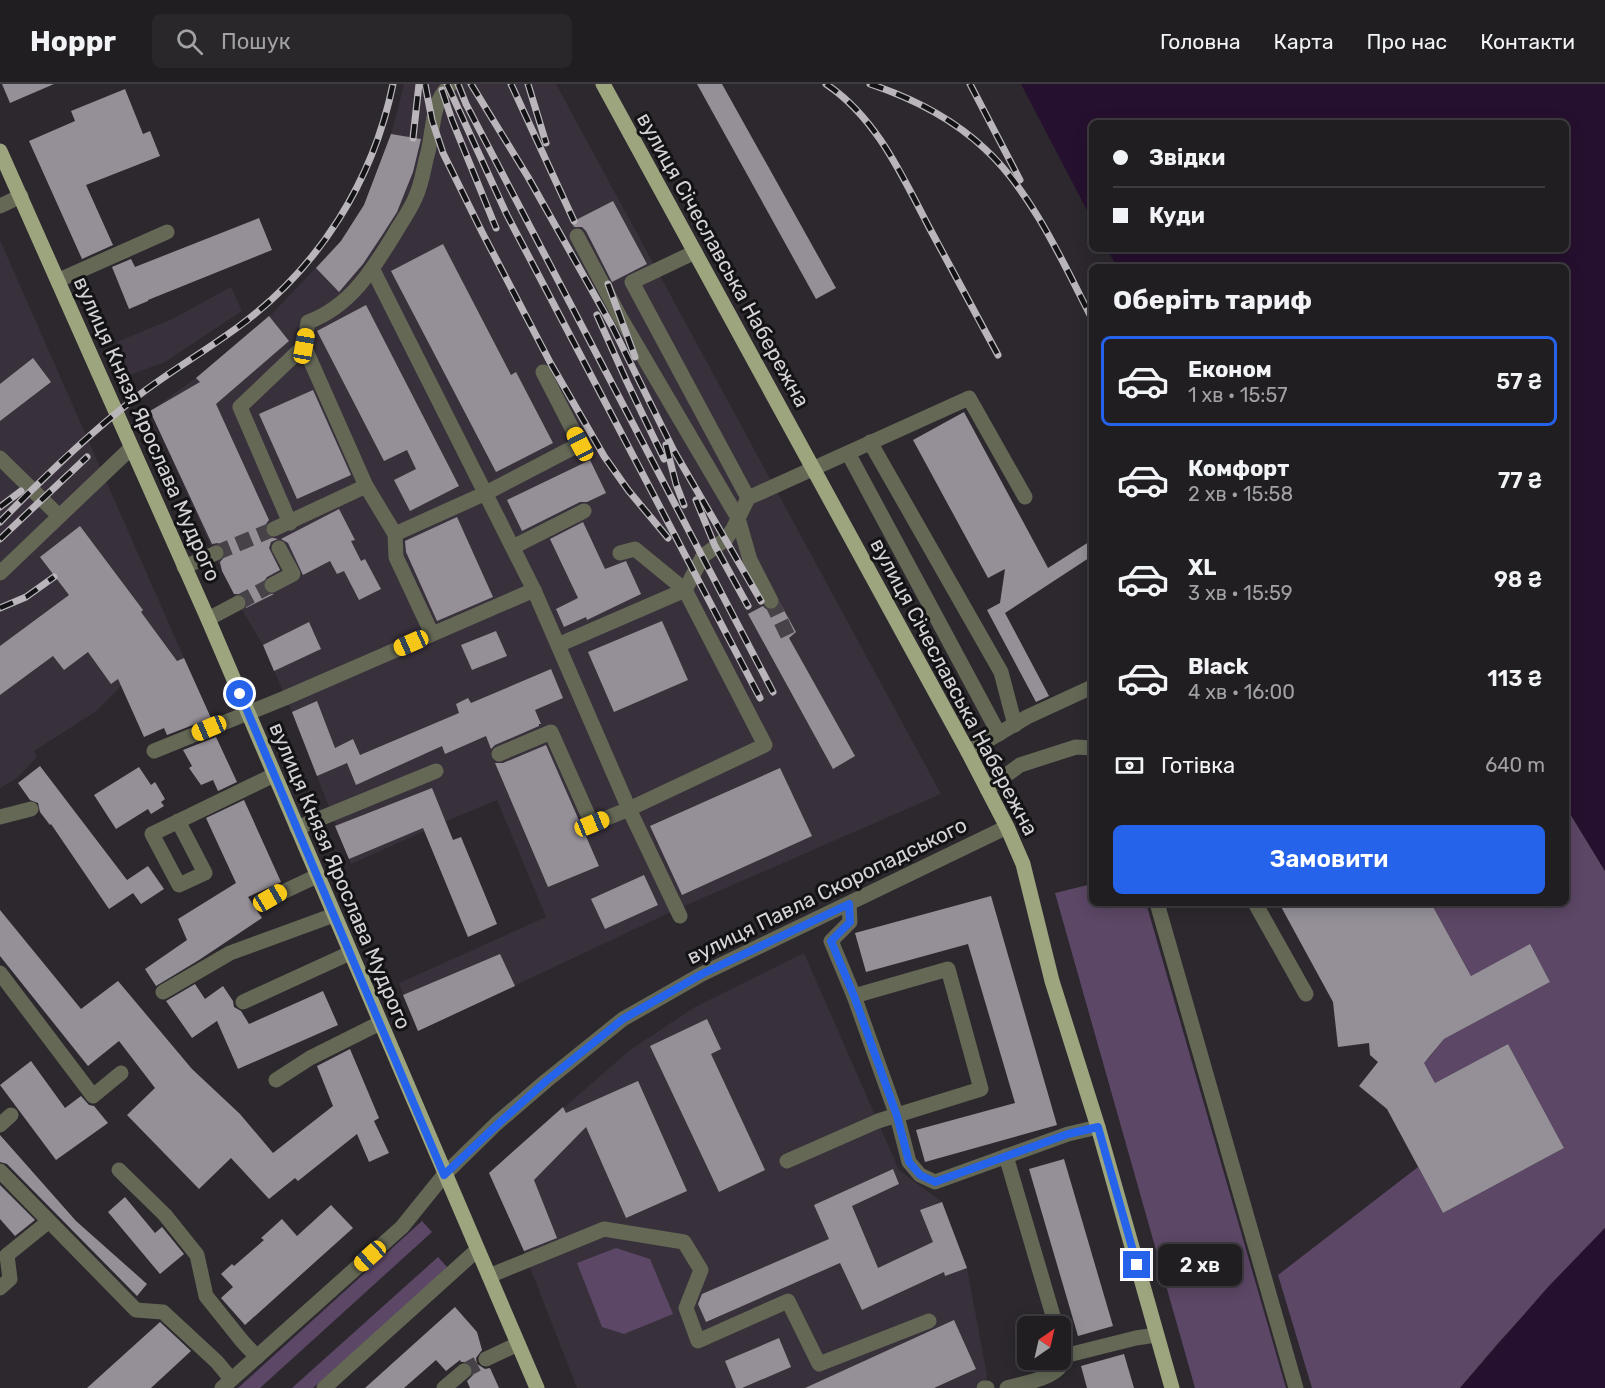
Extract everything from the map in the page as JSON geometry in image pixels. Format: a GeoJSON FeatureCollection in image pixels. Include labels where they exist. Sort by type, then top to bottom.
{"type":"FeatureCollection","features":[{"type":"Feature","properties":{"kind":"main road","name":"вулиця Січеславська Набережна"},"geometry":{"type":"LineString","coordinates":[[603,84],[1007,827],[1023,864],[1052,981],[1098,1127],[1172,1388]]}},
{"type":"Feature","properties":{"kind":"main road","name":"вулиця Князя Ярослава Мудрого"},"geometry":{"type":"LineString","coordinates":[[0,151],[59,280],[248,713],[537,1388]]}},
{"type":"Feature","properties":{"kind":"street"},"geometry":{"type":"LineString","coordinates":[[432,634],[396,557],[395,534],[366,486],[304,346],[308,322],[331,312],[373,270],[416,196],[429,146],[432,120],[442,93],[451,84]]}},
{"type":"Feature","properties":{"kind":"street"},"geometry":{"type":"LineString","coordinates":[[0,206],[21,196]]}},
{"type":"Feature","properties":{"kind":"street"},"geometry":{"type":"LineString","coordinates":[[59,280],[167,232]]}},
{"type":"Feature","properties":{"kind":"street"},"geometry":{"type":"LineString","coordinates":[[577,236],[608,294],[738,518],[750,560],[771,601]]}},
{"type":"Feature","properties":{"kind":"street"},"geometry":{"type":"LineString","coordinates":[[608,294],[695,252]]}},
{"type":"Feature","properties":{"kind":"street"},"geometry":{"type":"LineString","coordinates":[[373,270],[534,590],[629,809],[680,916]]}},
{"type":"Feature","properties":{"kind":"street"},"geometry":{"type":"LineString","coordinates":[[632,282],[748,498]]}},
{"type":"Feature","properties":{"kind":"street"},"geometry":{"type":"LineString","coordinates":[[290,523],[240,408],[304,346]]}},
{"type":"Feature","properties":{"kind":"street"},"geometry":{"type":"LineString","coordinates":[[395,534],[486,493],[580,444],[543,372]]}},
{"type":"Feature","properties":{"kind":"street"},"geometry":{"type":"LineString","coordinates":[[558,645],[685,590],[703,556],[726,539],[748,498],[969,398],[1025,497]]}},
{"type":"Feature","properties":{"kind":"street"},"geometry":{"type":"LineString","coordinates":[[870,442],[1001,672],[1015,725]]}},
{"type":"Feature","properties":{"kind":"street"},"geometry":{"type":"LineString","coordinates":[[0,573],[131,448]]}},
{"type":"Feature","properties":{"kind":"street"},"geometry":{"type":"LineString","coordinates":[[848,453],[999,734]]}},
{"type":"Feature","properties":{"kind":"street"},"geometry":{"type":"LineString","coordinates":[[0,458],[59,516]]}},
{"type":"Feature","properties":{"kind":"street"},"geometry":{"type":"LineString","coordinates":[[274,530],[366,486]]}},
{"type":"Feature","properties":{"kind":"street"},"geometry":{"type":"LineString","coordinates":[[513,547],[584,511]]}},
{"type":"Feature","properties":{"kind":"street"},"geometry":{"type":"LineString","coordinates":[[272,585],[293,574],[279,548]]}},
{"type":"Feature","properties":{"kind":"street"},"geometry":{"type":"LineString","coordinates":[[500,754],[551,732],[592,824],[765,745],[685,590],[636,549],[620,553]]}},
{"type":"Feature","properties":{"kind":"street"},"geometry":{"type":"LineString","coordinates":[[184,567],[216,553]]}},
{"type":"Feature","properties":{"kind":"street"},"geometry":{"type":"LineString","coordinates":[[154,751],[534,590]]}},
{"type":"Feature","properties":{"kind":"street"},"geometry":{"type":"LineString","coordinates":[[207,619],[238,603]]}},
{"type":"Feature","properties":{"kind":"street"},"geometry":{"type":"LineString","coordinates":[[968,752],[1027,717],[1089,688]]}},
{"type":"Feature","properties":{"kind":"street"},"geometry":{"type":"LineString","coordinates":[[987,789],[1020,765],[1076,747],[1089,748]]}},
{"type":"Feature","properties":{"kind":"street"},"geometry":{"type":"LineString","coordinates":[[297,828],[436,771]]}},
{"type":"Feature","properties":{"kind":"street"},"geometry":{"type":"LineString","coordinates":[[178,821],[274,775]]}},
{"type":"Feature","properties":{"kind":"street"},"geometry":{"type":"LineString","coordinates":[[0,816],[31,809]]}},
{"type":"Feature","properties":{"kind":"street","name":"вулиця Павла Скоропадського"},"geometry":{"type":"LineString","coordinates":[[227,1383],[402,1227],[444,1175],[538,1088],[623,1019],[702,974],[1007,827]]}},
{"type":"Feature","properties":{"kind":"street"},"geometry":{"type":"LineString","coordinates":[[270,898],[317,876]]}},
{"type":"Feature","properties":{"kind":"street"},"geometry":{"type":"LineString","coordinates":[[849,904],[850,922],[831,941],[854,996],[897,1116],[909,1162],[920,1175],[935,1182],[1068,1134],[1098,1127]]}},
{"type":"Feature","properties":{"kind":"street"},"geometry":{"type":"LineString","coordinates":[[1157,906],[1296,1388]]}},
{"type":"Feature","properties":{"kind":"street"},"geometry":{"type":"LineString","coordinates":[[1257,906],[1306,994]]}},
{"type":"Feature","properties":{"kind":"street"},"geometry":{"type":"LineString","coordinates":[[163,992],[230,953],[334,915]]}},
{"type":"Feature","properties":{"kind":"street"},"geometry":{"type":"LineString","coordinates":[[243,1002],[350,953]]}},
{"type":"Feature","properties":{"kind":"street"},"geometry":{"type":"LineString","coordinates":[[787,1161],[878,1121],[981,1089],[948,969],[854,996]]}},
{"type":"Feature","properties":{"kind":"street"},"geometry":{"type":"LineString","coordinates":[[0,973],[93,1096],[121,1073]]}},
{"type":"Feature","properties":{"kind":"street"},"geometry":{"type":"LineString","coordinates":[[276,1080],[310,1058],[380,1023]]}},
{"type":"Feature","properties":{"kind":"street"},"geometry":{"type":"LineString","coordinates":[[1006,1155],[1053,1316]]}},
{"type":"Feature","properties":{"kind":"street"},"geometry":{"type":"LineString","coordinates":[[119,1170],[165,1215],[196,1255],[206,1296],[256,1356]]}},
{"type":"Feature","properties":{"kind":"street"},"geometry":{"type":"LineString","coordinates":[[0,1171],[136,1310],[163,1312],[217,1362],[227,1383]]}},
{"type":"Feature","properties":{"kind":"street"},"geometry":{"type":"LineString","coordinates":[[0,1287],[10,1279],[4,1252],[48,1222]]}},
{"type":"Feature","properties":{"kind":"street"},"geometry":{"type":"LineString","coordinates":[[489,1276],[604,1229],[684,1242],[701,1270],[686,1308],[698,1341],[788,1301],[819,1364],[929,1321]]}},
{"type":"Feature","properties":{"kind":"street"},"geometry":{"type":"LineString","coordinates":[[324,1388],[477,1250]]}},
{"type":"Feature","properties":{"kind":"street"},"geometry":{"type":"LineString","coordinates":[[1071,1348],[1156,1335]]}},
{"type":"Feature","properties":{"kind":"street"},"geometry":{"type":"LineString","coordinates":[[486,1359],[518,1344]]}},
{"type":"Feature","properties":{"kind":"street"},"geometry":{"type":"LineString","coordinates":[[1007,1388],[1052,1375],[1057,1370]]}},
{"type":"Feature","properties":{"kind":"street"},"geometry":{"type":"LineString","coordinates":[[444,1388],[464,1371]]}},
{"type":"Feature","properties":{"kind":"shaded area"},"geometry":{"type":"Polygon","coordinates":[[[404,84],[556,84],[941,794],[671,912],[418,1031],[399,983],[546,917],[497,800],[351,864],[292,712],[263,645],[222,571],[150,411],[196,378],[269,317],[341,241],[364,205],[392,131],[404,84]]]}},
{"type":"Feature","properties":{"kind":"shaded area"},"geometry":{"type":"Polygon","coordinates":[[[1021,84],[1605,84],[1605,871],[1569,812],[1569,264],[1115,264],[1109,252],[1569,252],[1569,120],[1089,120],[1089,214],[1021,84]]]}},
{"type":"Feature","properties":{"kind":"shaded area"},"geometry":{"type":"Polygon","coordinates":[[[0,240],[184,658],[121,686],[95,712],[34,751],[37,757],[17,778],[0,788],[0,240]]]}},
{"type":"Feature","properties":{"kind":"shaded area"},"geometry":{"type":"Polygon","coordinates":[[[231,287],[242,311],[165,362],[130,375],[117,342],[172,319],[231,287]]]}},
{"type":"Feature","properties":{"kind":"shaded area"},"geometry":{"type":"Polygon","coordinates":[[[1569,812],[1605,871],[1605,1228],[1499,1342],[1460,1388],[1312,1388],[1278,1275],[1418,1167],[1443,1213],[1564,1148],[1508,1044],[1435,1083],[1428,1070],[1411,1080],[1424,1063],[1422,1060],[1428,1059],[1444,1039],[1550,982],[1530,945],[1471,976],[1433,906],[1569,906],[1569,812]]]}},
{"type":"Feature","properties":{"kind":"shaded area"},"geometry":{"type":"Polygon","coordinates":[[[1089,885],[1089,906],[1147,906],[1286,1388],[1195,1388],[1055,893],[1089,885]]]}},
{"type":"Feature","properties":{"kind":"shaded area"},"geometry":{"type":"Polygon","coordinates":[[[804,953],[899,1170],[942,1202],[967,1268],[987,1375],[985,1388],[577,1388],[524,1252],[489,1173],[630,1050],[695,1007],[804,953]]]}},
{"type":"Feature","properties":{"kind":"shaded area"},"geometry":{"type":"Polygon","coordinates":[[[422,1221],[432,1232],[260,1388],[238,1388],[422,1221]]]}},
{"type":"Feature","properties":{"kind":"shaded area"},"geometry":{"type":"Polygon","coordinates":[[[1605,1228],[1605,1388],[1460,1388],[1548,1287],[1605,1228]]]}},
{"type":"Feature","properties":{"kind":"shaded area"},"geometry":{"type":"Polygon","coordinates":[[[616,1248],[650,1259],[673,1314],[624,1334],[602,1327],[577,1263],[616,1248]]]}},
{"type":"Feature","properties":{"kind":"shaded area"},"geometry":{"type":"Polygon","coordinates":[[[438,1257],[448,1268],[313,1388],[292,1388],[438,1257]]]}},
{"type":"Feature","properties":{"kind":"building"},"geometry":{"type":"Polygon","coordinates":[[[2,84],[54,84],[10,103],[2,84]]]}},
{"type":"Feature","properties":{"kind":"building"},"geometry":{"type":"Polygon","coordinates":[[[697,84],[722,84],[836,288],[816,299],[697,84]]]}},
{"type":"Feature","properties":{"kind":"building"},"geometry":{"type":"Polygon","coordinates":[[[125,89],[143,134],[150,131],[160,156],[86,185],[113,245],[82,259],[29,141],[75,121],[71,111],[125,89]]]}},
{"type":"Feature","properties":{"kind":"building"},"geometry":{"type":"Polygon","coordinates":[[[391,134],[421,139],[413,172],[397,212],[363,264],[339,292],[316,268],[341,241],[364,205],[391,134]]]}},
{"type":"Feature","properties":{"kind":"building"},"geometry":{"type":"Polygon","coordinates":[[[613,201],[647,264],[612,282],[586,231],[582,227],[574,227],[572,222],[613,201]]]}},
{"type":"Feature","properties":{"kind":"building"},"geometry":{"type":"Polygon","coordinates":[[[259,218],[272,250],[129,309],[112,267],[131,259],[135,267],[259,218]]]}},
{"type":"Feature","properties":{"kind":"building"},"geometry":{"type":"Polygon","coordinates":[[[443,244],[511,375],[516,372],[553,443],[496,472],[391,271],[443,244]]]}},
{"type":"Feature","properties":{"kind":"building"},"geometry":{"type":"Polygon","coordinates":[[[366,305],[459,486],[410,511],[394,480],[416,469],[407,450],[384,461],[317,331],[366,305]]]}},
{"type":"Feature","properties":{"kind":"building"},"geometry":{"type":"Polygon","coordinates":[[[269,316],[289,341],[216,404],[269,520],[265,533],[269,537],[278,539],[271,542],[269,548],[280,570],[267,577],[262,584],[266,593],[274,594],[246,608],[246,598],[243,594],[234,594],[222,571],[220,562],[226,555],[225,549],[218,543],[212,544],[150,411],[200,382],[196,378],[269,316]]]}},
{"type":"Feature","properties":{"kind":"building"},"geometry":{"type":"Polygon","coordinates":[[[33,358],[51,382],[0,421],[0,384],[33,358]]]}},
{"type":"Feature","properties":{"kind":"building"},"geometry":{"type":"Polygon","coordinates":[[[313,390],[351,475],[297,499],[259,414],[313,390]]]}},
{"type":"Feature","properties":{"kind":"building"},"geometry":{"type":"Polygon","coordinates":[[[964,412],[1048,568],[1089,542],[1089,558],[1005,613],[1049,696],[1036,702],[987,610],[1000,603],[1005,569],[988,578],[913,440],[964,412]]]}},
{"type":"Feature","properties":{"kind":"building"},"geometry":{"type":"Polygon","coordinates":[[[590,460],[606,493],[587,502],[580,502],[522,531],[507,500],[590,460]]]}},
{"type":"Feature","properties":{"kind":"building"},"geometry":{"type":"Polygon","coordinates":[[[339,509],[355,540],[351,541],[361,561],[365,559],[381,589],[359,600],[344,571],[337,574],[330,561],[303,575],[288,543],[281,539],[339,509]]]}},
{"type":"Feature","properties":{"kind":"building"},"geometry":{"type":"Polygon","coordinates":[[[457,517],[493,597],[437,621],[406,552],[405,541],[457,517]]]}},
{"type":"Feature","properties":{"kind":"building"},"geometry":{"type":"Polygon","coordinates":[[[583,522],[605,569],[626,561],[641,594],[587,620],[586,617],[564,627],[556,609],[578,598],[550,539],[583,522]]]}},
{"type":"Feature","properties":{"kind":"building"},"geometry":{"type":"Polygon","coordinates":[[[80,526],[143,610],[141,612],[177,661],[184,658],[211,718],[167,735],[164,728],[144,737],[118,679],[111,684],[88,652],[64,670],[53,656],[0,695],[0,646],[69,595],[40,557],[80,526]]]}},
{"type":"Feature","properties":{"kind":"building"},"geometry":{"type":"Polygon","coordinates":[[[780,603],[796,632],[789,638],[855,756],[833,769],[748,614],[763,606],[766,609],[775,610],[780,603]]]}},
{"type":"Feature","properties":{"kind":"building"},"geometry":{"type":"Polygon","coordinates":[[[662,621],[688,680],[614,712],[588,652],[662,621]]]}},
{"type":"Feature","properties":{"kind":"building"},"geometry":{"type":"Polygon","coordinates":[[[309,622],[321,649],[274,671],[263,645],[309,622]]]}},
{"type":"Feature","properties":{"kind":"building"},"geometry":{"type":"Polygon","coordinates":[[[496,631],[507,656],[472,670],[461,645],[496,631]]]}},
{"type":"Feature","properties":{"kind":"building"},"geometry":{"type":"Polygon","coordinates":[[[551,669],[563,698],[535,710],[541,724],[539,726],[495,745],[491,749],[486,736],[445,754],[442,746],[356,785],[347,763],[317,776],[292,712],[317,701],[335,748],[353,739],[360,755],[459,713],[456,704],[468,698],[471,703],[551,669]]]}},
{"type":"Feature","properties":{"kind":"building"},"geometry":{"type":"Polygon","coordinates":[[[216,737],[237,782],[218,791],[213,780],[201,785],[189,768],[192,766],[183,750],[216,737]]]}},
{"type":"Feature","properties":{"kind":"building"},"geometry":{"type":"Polygon","coordinates":[[[546,745],[599,866],[548,887],[495,763],[503,763],[546,745]]]}},
{"type":"Feature","properties":{"kind":"building"},"geometry":{"type":"Polygon","coordinates":[[[40,766],[127,880],[148,866],[164,889],[141,904],[133,893],[109,909],[51,824],[40,812],[38,803],[30,800],[18,783],[40,766]]]}},
{"type":"Feature","properties":{"kind":"building"},"geometry":{"type":"Polygon","coordinates":[[[139,767],[151,785],[155,782],[165,799],[161,802],[164,806],[151,814],[148,809],[116,829],[94,795],[139,767]]]}},
{"type":"Feature","properties":{"kind":"building"},"geometry":{"type":"Polygon","coordinates":[[[780,768],[812,836],[682,895],[650,826],[780,768]]]}},
{"type":"Feature","properties":{"kind":"building"},"geometry":{"type":"Polygon","coordinates":[[[432,788],[453,840],[461,837],[497,924],[468,937],[423,828],[349,859],[335,826],[432,788]]]}},
{"type":"Feature","properties":{"kind":"building"},"geometry":{"type":"Polygon","coordinates":[[[244,800],[281,882],[248,897],[262,918],[156,986],[145,969],[187,940],[178,919],[236,883],[206,818],[244,800]]]}},
{"type":"Feature","properties":{"kind":"building"},"geometry":{"type":"Polygon","coordinates":[[[644,875],[658,905],[605,929],[591,899],[644,875]]]}},
{"type":"Feature","properties":{"kind":"building"},"geometry":{"type":"Polygon","coordinates":[[[991,896],[1057,1125],[925,1162],[916,1130],[1015,1103],[968,944],[866,972],[855,933],[991,896]]]}},
{"type":"Feature","properties":{"kind":"building"},"geometry":{"type":"Polygon","coordinates":[[[1281,906],[1433,906],[1471,976],[1530,944],[1550,982],[1444,1039],[1424,1063],[1435,1083],[1508,1044],[1564,1148],[1443,1213],[1387,1109],[1359,1086],[1378,1062],[1370,1055],[1369,1043],[1338,1047],[1333,1002],[1281,906]]]}},
{"type":"Feature","properties":{"kind":"building"},"geometry":{"type":"Polygon","coordinates":[[[0,910],[81,1009],[118,981],[192,1069],[240,1114],[273,1153],[333,1106],[317,1066],[350,1049],[379,1118],[374,1121],[389,1153],[369,1162],[357,1134],[298,1181],[295,1178],[269,1199],[231,1158],[199,1189],[127,1115],[155,1088],[119,1041],[88,1066],[0,956],[0,910]]]}},
{"type":"Feature","properties":{"kind":"building"},"geometry":{"type":"Polygon","coordinates":[[[500,954],[515,986],[418,1031],[403,995],[500,954]]]}},
{"type":"Feature","properties":{"kind":"building"},"geometry":{"type":"Polygon","coordinates":[[[195,984],[205,999],[223,986],[233,1001],[234,1007],[241,1011],[249,1024],[323,991],[338,1025],[238,1069],[217,1021],[192,1038],[166,1001],[195,984]]]}},
{"type":"Feature","properties":{"kind":"building"},"geometry":{"type":"Polygon","coordinates":[[[707,1019],[721,1049],[711,1054],[765,1170],[719,1192],[650,1046],[707,1019]]]}},
{"type":"Feature","properties":{"kind":"building"},"geometry":{"type":"Polygon","coordinates":[[[31,1061],[65,1108],[81,1096],[89,1105],[94,1106],[108,1123],[56,1160],[0,1085],[31,1061]]]}},
{"type":"Feature","properties":{"kind":"building"},"geometry":{"type":"Polygon","coordinates":[[[638,1081],[687,1191],[626,1218],[586,1127],[534,1180],[557,1238],[524,1251],[489,1173],[563,1107],[566,1113],[638,1081]]]}},
{"type":"Feature","properties":{"kind":"building"},"geometry":{"type":"Polygon","coordinates":[[[0,1135],[76,1221],[147,1284],[137,1296],[7,1164],[0,1162],[0,1135]]]}},
{"type":"Feature","properties":{"kind":"building"},"geometry":{"type":"Polygon","coordinates":[[[1064,1159],[1113,1326],[1078,1336],[1029,1169],[1064,1159]]]}},
{"type":"Feature","properties":{"kind":"building"},"geometry":{"type":"Polygon","coordinates":[[[893,1169],[899,1184],[852,1206],[878,1268],[933,1242],[920,1210],[942,1202],[967,1268],[945,1276],[944,1272],[862,1310],[840,1263],[706,1322],[698,1304],[702,1294],[829,1239],[814,1205],[893,1169]]]}},
{"type":"Feature","properties":{"kind":"building"},"geometry":{"type":"Polygon","coordinates":[[[0,1185],[35,1220],[15,1236],[0,1219],[0,1185]]]}},
{"type":"Feature","properties":{"kind":"building"},"geometry":{"type":"Polygon","coordinates":[[[125,1197],[155,1233],[162,1227],[184,1254],[160,1274],[108,1212],[125,1197]]]}},
{"type":"Feature","properties":{"kind":"building"},"geometry":{"type":"Polygon","coordinates":[[[331,1205],[353,1228],[245,1325],[221,1298],[233,1287],[221,1274],[264,1240],[261,1238],[282,1219],[297,1236],[331,1205]]]}},
{"type":"Feature","properties":{"kind":"building"},"geometry":{"type":"Polygon","coordinates":[[[455,1307],[477,1332],[482,1350],[476,1358],[477,1364],[485,1369],[490,1368],[499,1388],[470,1388],[467,1381],[473,1375],[474,1370],[471,1364],[460,1360],[446,1371],[436,1360],[404,1388],[365,1388],[455,1307]]]}},
{"type":"Feature","properties":{"kind":"building"},"geometry":{"type":"Polygon","coordinates":[[[954,1320],[976,1369],[934,1388],[805,1388],[954,1320]]]}},
{"type":"Feature","properties":{"kind":"building"},"geometry":{"type":"Polygon","coordinates":[[[160,1322],[191,1351],[151,1388],[87,1388],[160,1322]]]}},
{"type":"Feature","properties":{"kind":"building"},"geometry":{"type":"Polygon","coordinates":[[[779,1338],[791,1367],[742,1388],[736,1388],[725,1361],[779,1338]]]}},
{"type":"Feature","properties":{"kind":"building"},"geometry":{"type":"Polygon","coordinates":[[[1124,1354],[1134,1388],[1087,1388],[1081,1366],[1124,1354]]]}},
{"type":"Feature","properties":{"kind":"tunnel"},"geometry":{"type":"LineString","coordinates":[[216,553],[274,529]]}},
{"type":"Feature","properties":{"kind":"tunnel"},"geometry":{"type":"LineString","coordinates":[[238,603],[272,585]]}},
{"type":"Feature","properties":{"kind":"tunnel"},"geometry":{"type":"LineString","coordinates":[[771,601],[789,638]]}},
{"type":"Feature","properties":{"kind":"tunnel"},"geometry":{"type":"LineString","coordinates":[[464,1371],[486,1359]]}},
{"type":"Feature","properties":{"kind":"railway"},"geometry":{"type":"LineString","coordinates":[[0,522],[65,458],[116,413],[159,380],[238,327],[294,278],[317,250],[357,188],[372,155],[393,84]]}},
{"type":"Feature","properties":{"kind":"railway"},"geometry":{"type":"LineString","coordinates":[[413,138],[419,84]]}},
{"type":"Feature","properties":{"kind":"railway"},"geometry":{"type":"LineString","coordinates":[[425,84],[432,120],[443,153],[551,364],[604,456],[628,490],[668,538]]}},
{"type":"Feature","properties":{"kind":"railway"},"geometry":{"type":"LineString","coordinates":[[447,84],[507,215],[760,698]]}},
{"type":"Feature","properties":{"kind":"railway"},"geometry":{"type":"LineString","coordinates":[[458,84],[466,104],[773,692]]}},
{"type":"Feature","properties":{"kind":"railway"},"geometry":{"type":"LineString","coordinates":[[471,84],[528,177],[612,326],[674,451],[761,601]]}},
{"type":"Feature","properties":{"kind":"railway"},"geometry":{"type":"LineString","coordinates":[[511,84],[574,221]]}},
{"type":"Feature","properties":{"kind":"railway"},"geometry":{"type":"LineString","coordinates":[[528,84],[546,143]]}},
{"type":"Feature","properties":{"kind":"railway"},"geometry":{"type":"LineString","coordinates":[[826,84],[860,114],[887,149],[998,355]]}},
{"type":"Feature","properties":{"kind":"railway"},"geometry":{"type":"LineString","coordinates":[[870,84],[931,110],[972,138],[1002,166],[1032,207],[1089,313]]}},
{"type":"Feature","properties":{"kind":"railway"},"geometry":{"type":"LineString","coordinates":[[970,84],[1020,180]]}},
{"type":"Feature","properties":{"kind":"railway"},"geometry":{"type":"LineString","coordinates":[[442,90],[496,228]]}},
{"type":"Feature","properties":{"kind":"railway"},"geometry":{"type":"LineString","coordinates":[[608,284],[635,357]]}},
{"type":"Feature","properties":{"kind":"railway"},"geometry":{"type":"LineString","coordinates":[[597,315],[664,459]]}},
{"type":"Feature","properties":{"kind":"railway"},"geometry":{"type":"LineString","coordinates":[[666,445],[684,505]]}},
{"type":"Feature","properties":{"kind":"railway"},"geometry":{"type":"LineString","coordinates":[[0,539],[87,457]]}},
{"type":"Feature","properties":{"kind":"railway"},"geometry":{"type":"LineString","coordinates":[[0,507],[21,491]]}},
{"type":"Feature","properties":{"kind":"railway"},"geometry":{"type":"LineString","coordinates":[[696,500],[715,546],[748,606]]}},
{"type":"Feature","properties":{"kind":"railway"},"geometry":{"type":"LineString","coordinates":[[0,608],[26,597],[54,577]]}},
{"type":"Feature","properties":{"kind":"route"},"geometry":{"type":"LineString","coordinates":[[240,694],[444,1175],[546,1081],[623,1019],[702,974],[849,904],[850,922],[831,941],[854,996],[897,1116],[909,1162],[920,1175],[935,1182],[1068,1134],[1098,1127],[1137,1265]]}}]}
